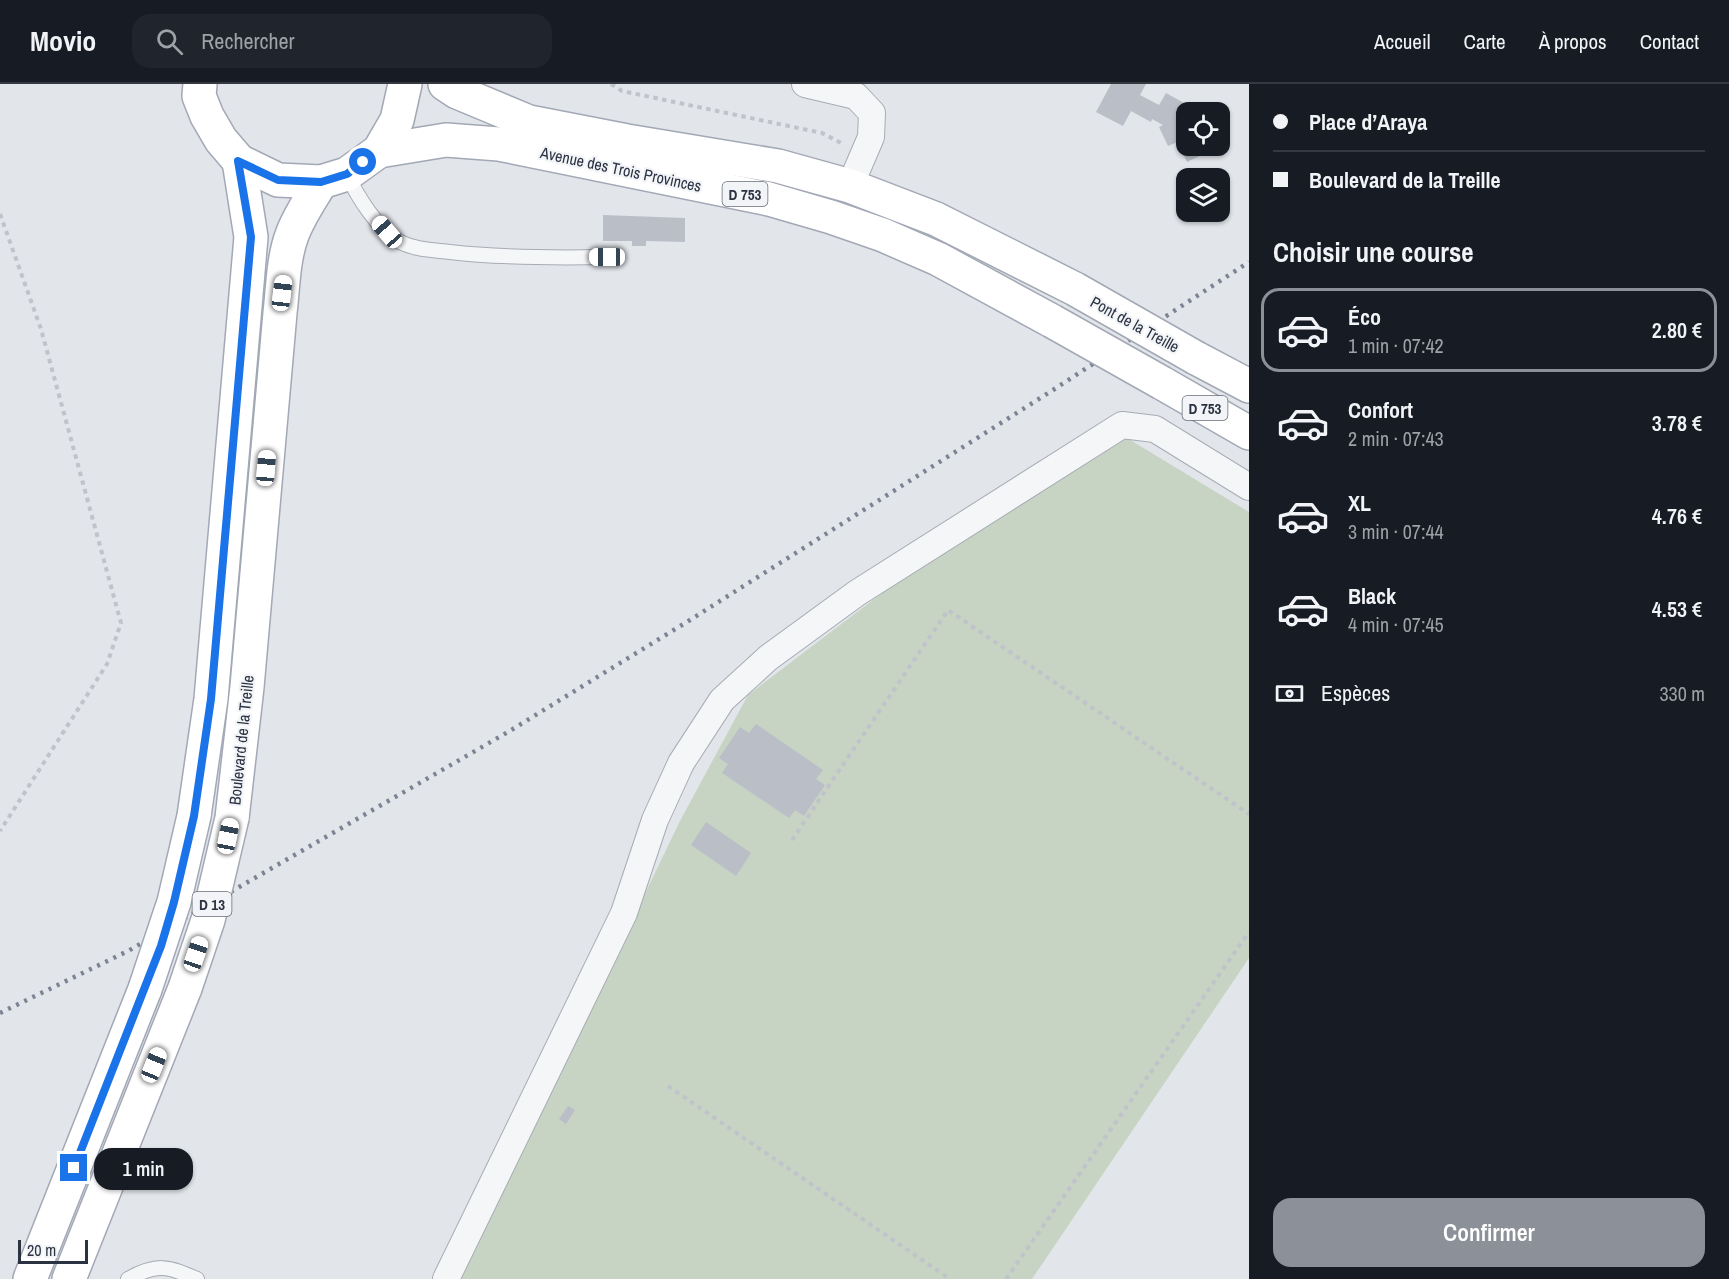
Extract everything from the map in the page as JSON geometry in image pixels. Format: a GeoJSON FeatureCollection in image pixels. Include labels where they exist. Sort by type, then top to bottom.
{"type":"FeatureCollection","features":[{"type":"Feature","properties":{"kind":"main road"},"geometry":{"type":"LineString","coordinates":[[200,84],[199,96],[207,116],[221,140],[238,161],[278,180],[334,178],[379,151],[397,120],[405,84]]}},
{"type":"Feature","properties":{"kind":"main road","name":"Avenue des Trois Provinces"},"geometry":{"type":"LineString","coordinates":[[445,84],[457,92],[529,122],[778,166],[850,186],[936,219],[1075,290]]}},
{"type":"Feature","properties":{"kind":"main road","name":"Avenue des Trois Provinces"},"geometry":{"type":"LineString","coordinates":[[379,151],[446,140],[500,144],[769,199],[831,217],[883,235],[938,259],[1249,433]]}},
{"type":"Feature","properties":{"kind":"main road","name":"D 13"},"geometry":{"type":"LineString","coordinates":[[30,1279],[145,989],[174,902],[194,816],[211,699],[251,237],[238,161]]}},
{"type":"Feature","properties":{"kind":"main road","name":"Boulevard de la Treille"},"geometry":{"type":"LineString","coordinates":[[69,1279],[185,988],[208,920],[220,873],[232,818],[247,687],[285,272],[291,237],[304,210],[334,178]]}},
{"type":"Feature","properties":{"kind":"main road","name":"Pont de la Treille"},"geometry":{"type":"LineString","coordinates":[[1075,290],[1249,386]]}},
{"type":"Feature","properties":{"kind":"street"},"geometry":{"type":"LineString","coordinates":[[805,84],[856,96],[872,113],[871,137],[850,186]]}},
{"type":"Feature","properties":{"kind":"street"},"geometry":{"type":"LineString","coordinates":[[446,1279],[624,913],[655,820],[681,763],[722,700],[768,658],[857,593],[1122,425],[1155,429],[1249,487]]}},
{"type":"Feature","properties":{"kind":"lane"},"geometry":{"type":"LineString","coordinates":[[334,178],[355,191],[387,232],[400,242],[419,249],[523,258],[607,257]]}},
{"type":"Feature","properties":{"kind":"lane"},"geometry":{"type":"LineString","coordinates":[[128,1279],[146,1269],[173,1268],[197,1279]]}},
{"type":"Feature","properties":{"kind":"path"},"geometry":{"type":"LineString","coordinates":[[0,214],[41,329],[121,623],[107,664],[0,831]]}},
{"type":"Feature","properties":{"kind":"path"},"geometry":{"type":"LineString","coordinates":[[792,840],[948,610],[1249,814]]}},
{"type":"Feature","properties":{"kind":"path"},"geometry":{"type":"LineString","coordinates":[[1006,1279],[1249,932]]}},
{"type":"Feature","properties":{"kind":"path"},"geometry":{"type":"LineString","coordinates":[[668,1086],[950,1279]]}},
{"type":"Feature","properties":{"kind":"green space"},"geometry":{"type":"Polygon","coordinates":[[[1122,435],[1249,512],[1249,958],[1032,1279],[459,1279],[680,821],[748,695],[890,587],[1122,435]]]}},
{"type":"Feature","properties":{"kind":"building"},"geometry":{"type":"Polygon","coordinates":[[[1111,84],[1146,84],[1140,95],[1159,105],[1166,93],[1182,102],[1176,102],[1176,143],[1168,146],[1159,127],[1163,125],[1152,119],[1151,122],[1131,111],[1123,126],[1096,112],[1111,84]]]}},
{"type":"Feature","properties":{"kind":"building"},"geometry":{"type":"Polygon","coordinates":[[[1184,156],[1200,156],[1187,162],[1184,156]]]}},
{"type":"Feature","properties":{"kind":"building"},"geometry":{"type":"Polygon","coordinates":[[[603,215],[685,218],[685,242],[646,241],[646,246],[632,246],[632,241],[603,241],[603,215]]]}},
{"type":"Feature","properties":{"kind":"building"},"geometry":{"type":"Polygon","coordinates":[[[756,724],[823,770],[816,779],[825,785],[804,816],[795,810],[789,818],[722,773],[728,764],[719,758],[740,727],[749,733],[756,724]]]}},
{"type":"Feature","properties":{"kind":"building"},"geometry":{"type":"Polygon","coordinates":[[[706,822],[751,853],[736,876],[691,845],[706,822]]]}},
{"type":"Feature","properties":{"kind":"building"},"geometry":{"type":"Polygon","coordinates":[[[568,1106],[575,1110],[566,1124],[559,1119],[568,1106]]]}},
{"type":"Feature","properties":{"kind":"railway"},"geometry":{"type":"LineString","coordinates":[[0,1013],[128,951],[508,732],[690,620],[1053,390],[1249,262]]}},
{"type":"Feature","properties":{"kind":"route"},"geometry":{"type":"LineString","coordinates":[[74,1168],[161,946],[194,816],[211,699],[251,237],[238,161],[278,180],[321,182],[347,174],[363,162]]}}]}
